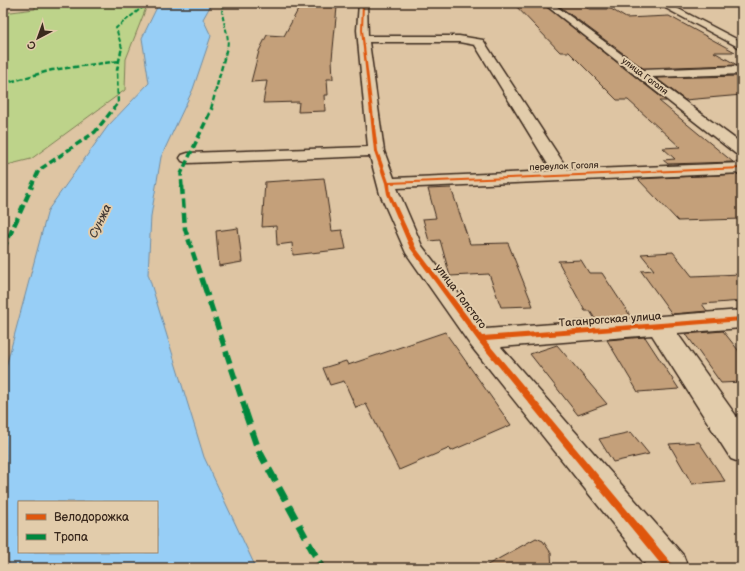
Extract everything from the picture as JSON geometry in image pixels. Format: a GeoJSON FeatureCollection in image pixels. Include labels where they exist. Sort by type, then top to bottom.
{"type":"FeatureCollection","features":[{"type":"Feature","properties":{"kind":"street"},"geometry":{"type":"LineString","coordinates":[[3,4],[11,3]]}},
{"type":"Feature","properties":{"kind":"street","name":"улица Толстого"},"geometry":{"type":"LineString","coordinates":[[363,3],[363,39],[376,151],[387,183],[389,194],[413,248],[480,339],[670,568]]}},
{"type":"Feature","properties":{"kind":"street","name":"улица Гоголя"},"geometry":{"type":"LineString","coordinates":[[547,3],[742,151]]}},
{"type":"Feature","properties":{"kind":"street"},"geometry":{"type":"LineString","coordinates":[[660,3],[742,46]]}},
{"type":"Feature","properties":{"kind":"street"},"geometry":{"type":"LineString","coordinates":[[363,39],[459,39],[479,42],[482,44],[563,175]]}},
{"type":"Feature","properties":{"kind":"street"},"geometry":{"type":"LineString","coordinates":[[642,74],[742,70]]}},
{"type":"Feature","properties":{"kind":"street"},"geometry":{"type":"LineString","coordinates":[[188,158],[376,151]]}},
{"type":"Feature","properties":{"kind":"street","name":"переулок Гоголя"},"geometry":{"type":"LineString","coordinates":[[387,183],[742,168]]}},
{"type":"Feature","properties":{"kind":"street","name":"Таганрогская улица"},"geometry":{"type":"LineString","coordinates":[[480,339],[742,319]]}},
{"type":"Feature","properties":{"kind":"street"},"geometry":{"type":"LineString","coordinates":[[658,325],[742,449]]}},
{"type":"Feature","properties":{"kind":"green space"},"geometry":{"type":"Polygon","coordinates":[[[35,3],[148,3],[126,59],[125,90],[31,159],[3,166],[3,13],[35,9],[35,3]]]}},
{"type":"Feature","properties":{"kind":"water","name":"Сунжа"},"geometry":{"type":"Polygon","coordinates":[[[159,3],[212,3],[203,19],[211,36],[193,89],[161,157],[151,216],[148,274],[204,457],[256,568],[9,568],[4,374],[48,210],[108,126],[149,83],[142,38],[159,3]]]}},
{"type":"Feature","properties":{"kind":"building"},"geometry":{"type":"Polygon","coordinates":[[[513,3],[542,3],[666,101],[659,101],[733,162],[668,164],[663,160],[675,159],[663,148],[680,147],[628,100],[617,100],[569,52],[560,52],[513,3]]]}},
{"type":"Feature","properties":{"kind":"building"},"geometry":{"type":"Polygon","coordinates":[[[555,3],[580,3],[589,9],[611,9],[626,18],[669,16],[735,52],[714,52],[737,65],[643,68],[555,3]]]}},
{"type":"Feature","properties":{"kind":"building"},"geometry":{"type":"Polygon","coordinates":[[[300,6],[337,7],[332,59],[333,79],[327,79],[328,95],[324,95],[325,111],[298,112],[299,102],[263,103],[267,81],[251,82],[259,51],[267,35],[284,36],[300,6]]]}},
{"type":"Feature","properties":{"kind":"building"},"geometry":{"type":"Polygon","coordinates":[[[742,76],[742,95],[685,100],[656,78],[742,76]]]}},
{"type":"Feature","properties":{"kind":"building"},"geometry":{"type":"Polygon","coordinates":[[[742,174],[742,219],[678,221],[638,179],[742,174]]]}},
{"type":"Feature","properties":{"kind":"building"},"geometry":{"type":"Polygon","coordinates":[[[324,178],[332,231],[342,230],[346,249],[293,255],[292,243],[277,245],[276,226],[262,227],[265,182],[324,178]]]}},
{"type":"Feature","properties":{"kind":"building"},"geometry":{"type":"Polygon","coordinates":[[[451,188],[470,244],[508,243],[533,306],[501,307],[489,274],[450,276],[440,240],[429,241],[423,219],[436,218],[428,189],[451,188]]]}},
{"type":"Feature","properties":{"kind":"building"},"geometry":{"type":"Polygon","coordinates":[[[238,228],[242,262],[219,266],[216,231],[238,228]]]}},
{"type":"Feature","properties":{"kind":"building"},"geometry":{"type":"Polygon","coordinates":[[[673,252],[692,276],[742,274],[742,301],[702,304],[707,311],[672,314],[641,271],[654,270],[641,254],[673,252]]]}},
{"type":"Feature","properties":{"kind":"building"},"geometry":{"type":"Polygon","coordinates":[[[581,260],[589,273],[602,273],[631,317],[595,319],[590,311],[585,311],[558,261],[581,260]]]}},
{"type":"Feature","properties":{"kind":"building"},"geometry":{"type":"Polygon","coordinates":[[[723,331],[742,355],[742,382],[721,383],[686,334],[723,331]]]}},
{"type":"Feature","properties":{"kind":"building"},"geometry":{"type":"Polygon","coordinates":[[[445,332],[511,425],[451,451],[450,448],[399,470],[366,404],[356,408],[344,381],[330,385],[323,368],[346,361],[348,365],[445,332]]]}},
{"type":"Feature","properties":{"kind":"building"},"geometry":{"type":"Polygon","coordinates":[[[645,337],[679,389],[638,392],[607,340],[645,337]]]}},
{"type":"Feature","properties":{"kind":"building"},"geometry":{"type":"Polygon","coordinates":[[[557,345],[607,404],[578,415],[530,354],[557,345]]]}},
{"type":"Feature","properties":{"kind":"building"},"geometry":{"type":"Polygon","coordinates":[[[631,432],[649,454],[613,462],[599,439],[631,432]]]}},
{"type":"Feature","properties":{"kind":"building"},"geometry":{"type":"Polygon","coordinates":[[[699,442],[725,481],[692,484],[669,444],[699,442]]]}},
{"type":"Feature","properties":{"kind":"building"},"geometry":{"type":"Polygon","coordinates":[[[536,538],[543,541],[551,553],[552,568],[482,568],[536,538]]]}},
{"type":"Feature","properties":{"kind":"marked path"},"geometry":{"type":"LineString","coordinates":[[3,250],[39,170],[95,132],[118,103],[117,70],[122,49],[116,28],[148,3]]}},
{"type":"Feature","properties":{"kind":"marked path"},"geometry":{"type":"LineString","coordinates":[[223,3],[221,12],[229,40],[212,108],[181,174],[185,229],[258,449],[322,568]]}},
{"type":"Feature","properties":{"kind":"marked path"},"geometry":{"type":"LineString","coordinates":[[3,84],[52,70],[119,61]]}},
{"type":"Feature","properties":{"kind":"cycle path"},"geometry":{"type":"LineString","coordinates":[[363,3],[362,30],[376,151],[387,183],[389,194],[413,248],[480,339],[670,568]]}},
{"type":"Feature","properties":{"kind":"cycle path"},"geometry":{"type":"LineString","coordinates":[[387,183],[742,168]]}},
{"type":"Feature","properties":{"kind":"cycle path"},"geometry":{"type":"LineString","coordinates":[[480,339],[742,319]]}}]}
